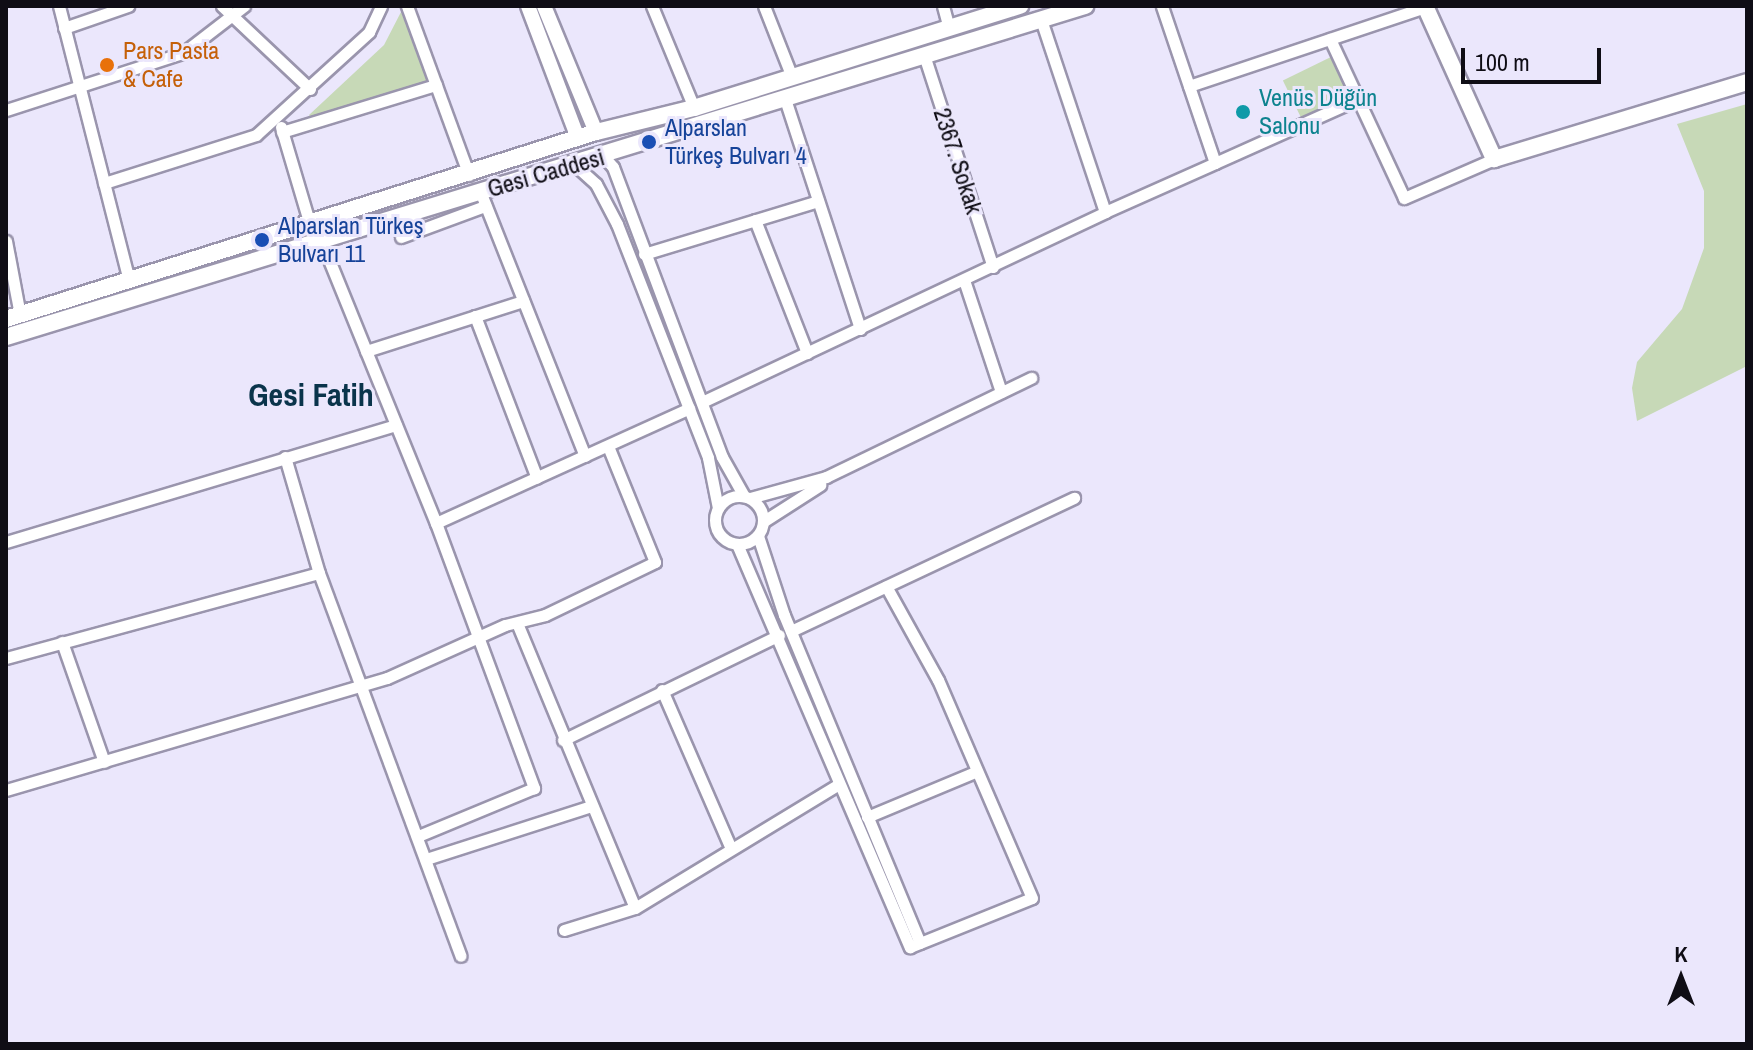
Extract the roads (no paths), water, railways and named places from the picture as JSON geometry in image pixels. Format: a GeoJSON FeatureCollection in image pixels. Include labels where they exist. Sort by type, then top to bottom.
{"type":"FeatureCollection","features":[{"type":"Feature","properties":{"kind":"main road","name":"Gesi Caddesi"},"geometry":{"type":"LineString","coordinates":[[596,132],[694,108],[1020,6]]}},
{"type":"Feature","properties":{"kind":"main road","name":"Gesi Caddesi"},"geometry":{"type":"LineString","coordinates":[[6,337],[321,240],[482,198],[580,163],[1085,6]]}},
{"type":"Feature","properties":{"kind":"main road"},"geometry":{"type":"LineString","coordinates":[[1425,6],[1494,159],[1747,82]]}},
{"type":"Feature","properties":{"kind":"main road"},"geometry":{"type":"LineString","coordinates":[[580,163],[576,152],[578,138],[596,132],[606,142],[604,157]]}},
{"type":"Feature","properties":{"kind":"main road","name":"Gesi Caddesi"},"geometry":{"type":"LineString","coordinates":[[13,317],[578,138]]}},
{"type":"Feature","properties":{"kind":"street"},"geometry":{"type":"LineString","coordinates":[[59,6],[129,281]]}},
{"type":"Feature","properties":{"kind":"street"},"geometry":{"type":"LineString","coordinates":[[64,28],[128,6]]}},
{"type":"Feature","properties":{"kind":"street"},"geometry":{"type":"LineString","coordinates":[[222,6],[239,10],[310,89]]}},
{"type":"Feature","properties":{"kind":"street"},"geometry":{"type":"LineString","coordinates":[[104,183],[244,142],[279,119],[369,32],[381,6]]}},
{"type":"Feature","properties":{"kind":"street"},"geometry":{"type":"LineString","coordinates":[[407,6],[469,175]]}},
{"type":"Feature","properties":{"kind":"street"},"geometry":{"type":"LineString","coordinates":[[528,6],[578,138]]}},
{"type":"Feature","properties":{"kind":"street"},"geometry":{"type":"LineString","coordinates":[[544,6],[596,132]]}},
{"type":"Feature","properties":{"kind":"street"},"geometry":{"type":"LineString","coordinates":[[652,6],[694,108]]}},
{"type":"Feature","properties":{"kind":"street"},"geometry":{"type":"LineString","coordinates":[[764,6],[792,77]]}},
{"type":"Feature","properties":{"kind":"street"},"geometry":{"type":"LineString","coordinates":[[943,6],[949,28]]}},
{"type":"Feature","properties":{"kind":"street"},"geometry":{"type":"LineString","coordinates":[[1162,6],[1215,163]]}},
{"type":"Feature","properties":{"kind":"street"},"geometry":{"type":"LineString","coordinates":[[1189,86],[1425,6]]}},
{"type":"Feature","properties":{"kind":"street"},"geometry":{"type":"LineString","coordinates":[[6,110],[183,53],[239,10]]}},
{"type":"Feature","properties":{"kind":"street"},"geometry":{"type":"LineString","coordinates":[[1041,20],[1105,212]]}},
{"type":"Feature","properties":{"kind":"street"},"geometry":{"type":"LineString","coordinates":[[1330,39],[1404,198],[1494,159]]}},
{"type":"Feature","properties":{"kind":"street","name":"2367. Sokak"},"geometry":{"type":"LineString","coordinates":[[924,55],[993,267]]}},
{"type":"Feature","properties":{"kind":"street"},"geometry":{"type":"LineString","coordinates":[[282,132],[436,85]]}},
{"type":"Feature","properties":{"kind":"street"},"geometry":{"type":"LineString","coordinates":[[785,99],[860,329]]}},
{"type":"Feature","properties":{"kind":"street"},"geometry":{"type":"LineString","coordinates":[[702,402],[1105,212],[1358,99]]}},
{"type":"Feature","properties":{"kind":"street"},"geometry":{"type":"LineString","coordinates":[[279,119],[310,225]]}},
{"type":"Feature","properties":{"kind":"street"},"geometry":{"type":"LineString","coordinates":[[604,157],[613,167],[722,457],[747,497],[759,506],[764,521]]}},
{"type":"Feature","properties":{"kind":"street"},"geometry":{"type":"LineString","coordinates":[[580,163],[596,184],[611,213],[689,408],[711,468],[718,508],[717,531],[737,544],[779,635],[910,947],[1032,898],[975,772],[938,680],[886,586]]}},
{"type":"Feature","properties":{"kind":"street"},"geometry":{"type":"LineString","coordinates":[[401,237],[482,198],[585,456]]}},
{"type":"Feature","properties":{"kind":"street"},"geometry":{"type":"LineString","coordinates":[[644,254],[818,201]]}},
{"type":"Feature","properties":{"kind":"street"},"geometry":{"type":"LineString","coordinates":[[755,220],[807,353]]}},
{"type":"Feature","properties":{"kind":"street"},"geometry":{"type":"LineString","coordinates":[[321,240],[436,523],[534,788],[418,836]]}},
{"type":"Feature","properties":{"kind":"street"},"geometry":{"type":"LineString","coordinates":[[6,241],[13,317]]}},
{"type":"Feature","properties":{"kind":"street"},"geometry":{"type":"LineString","coordinates":[[964,280],[1001,392]]}},
{"type":"Feature","properties":{"kind":"street"},"geometry":{"type":"LineString","coordinates":[[366,351],[523,301]]}},
{"type":"Feature","properties":{"kind":"street"},"geometry":{"type":"LineString","coordinates":[[475,316],[537,478]]}},
{"type":"Feature","properties":{"kind":"street"},"geometry":{"type":"LineString","coordinates":[[718,508],[727,499],[813,482],[1031,378]]}},
{"type":"Feature","properties":{"kind":"street"},"geometry":{"type":"LineString","coordinates":[[436,523],[689,408]]}},
{"type":"Feature","properties":{"kind":"street"},"geometry":{"type":"LineString","coordinates":[[6,542],[396,425]]}},
{"type":"Feature","properties":{"kind":"street"},"geometry":{"type":"LineString","coordinates":[[6,790],[363,685],[480,639],[655,562],[608,446]]}},
{"type":"Feature","properties":{"kind":"street"},"geometry":{"type":"LineString","coordinates":[[285,457],[319,573],[461,956]]}},
{"type":"Feature","properties":{"kind":"street"},"geometry":{"type":"LineString","coordinates":[[851,465],[764,521],[758,536],[791,631],[920,943]]}},
{"type":"Feature","properties":{"kind":"street"},"geometry":{"type":"LineString","coordinates":[[791,631],[1074,498]]}},
{"type":"Feature","properties":{"kind":"street"},"geometry":{"type":"LineString","coordinates":[[737,544],[758,536]]}},
{"type":"Feature","properties":{"kind":"street"},"geometry":{"type":"LineString","coordinates":[[6,658],[319,573]]}},
{"type":"Feature","properties":{"kind":"street"},"geometry":{"type":"LineString","coordinates":[[517,623],[635,908]]}},
{"type":"Feature","properties":{"kind":"street"},"geometry":{"type":"LineString","coordinates":[[563,740],[779,635]]}},
{"type":"Feature","properties":{"kind":"street"},"geometry":{"type":"LineString","coordinates":[[62,642],[104,762]]}},
{"type":"Feature","properties":{"kind":"street"},"geometry":{"type":"LineString","coordinates":[[662,690],[731,849]]}},
{"type":"Feature","properties":{"kind":"street"},"geometry":{"type":"LineString","coordinates":[[867,817],[975,772]]}},
{"type":"Feature","properties":{"kind":"street"},"geometry":{"type":"LineString","coordinates":[[564,930],[635,908],[839,784]]}},
{"type":"Feature","properties":{"kind":"street"},"geometry":{"type":"LineString","coordinates":[[426,859],[591,806]]}},
{"type":"Feature","properties":{"kind":"place","name":"Pars Pasta & Cafe"},"geometry":{"type":"Point","coordinates":[107,65]}},
{"type":"Feature","properties":{"kind":"place","name":"Venüs Düğün Salonu"},"geometry":{"type":"Point","coordinates":[1243,112]}},
{"type":"Feature","properties":{"kind":"place","name":"Alparslan Türkeş Bulvarı 4"},"geometry":{"type":"Point","coordinates":[649,142]}},
{"type":"Feature","properties":{"kind":"place","name":"Alparslan Türkeş Bulvarı 11"},"geometry":{"type":"Point","coordinates":[262,240]}},
{"type":"Feature","properties":{"kind":"district","name":"Gesi Fatih"},"geometry":{"type":"Point","coordinates":[311,395]}}]}
